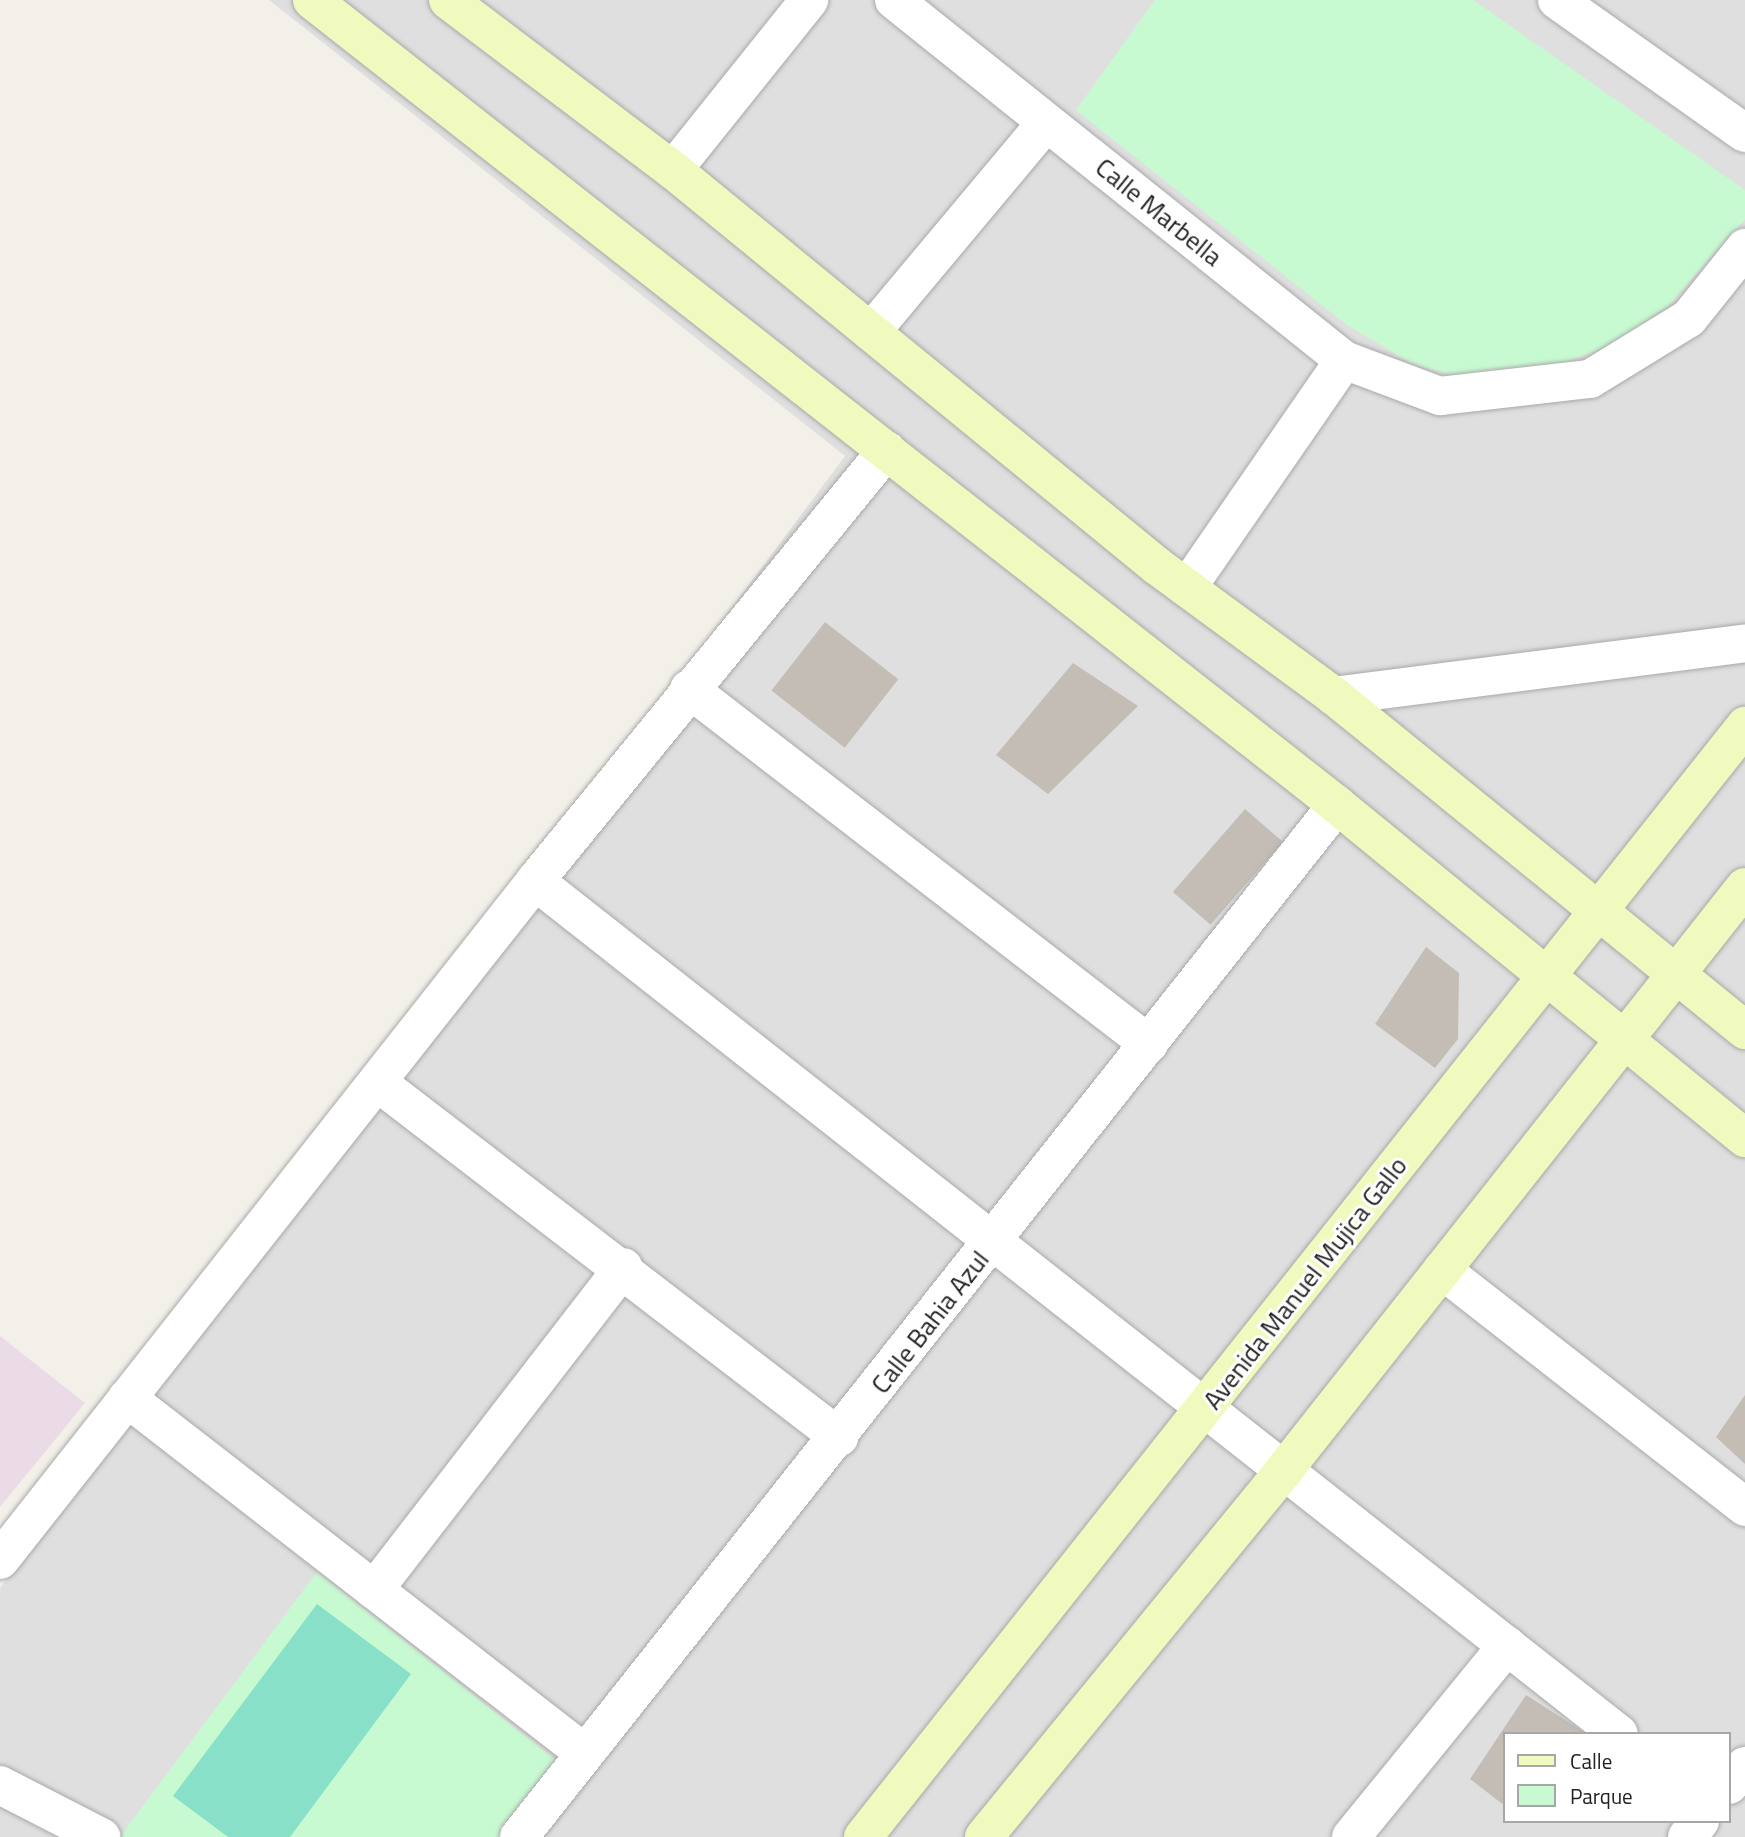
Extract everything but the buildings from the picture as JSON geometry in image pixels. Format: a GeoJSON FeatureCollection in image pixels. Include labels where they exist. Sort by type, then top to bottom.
{"type":"FeatureCollection","features":[{"type":"Feature","properties":{"kind":"street"},"geometry":{"type":"LineString","coordinates":[[312,0],[1337,805],[1546,979],[1745,1138]]}},
{"type":"Feature","properties":{"kind":"street"},"geometry":{"type":"LineString","coordinates":[[448,0],[673,170],[1187,588],[1334,696],[1597,914],[1745,1030]]}},
{"type":"Feature","properties":{"kind":"street"},"geometry":{"type":"LineString","coordinates":[[673,170],[809,0]]}},
{"type":"Feature","properties":{"kind":"street","name":"Calle Marbella"},"geometry":{"type":"LineString","coordinates":[[894,0],[1344,360],[1440,396],[1590,379],[1689,318],[1745,248]]}},
{"type":"Feature","properties":{"kind":"street"},"geometry":{"type":"LineString","coordinates":[[1557,0],[1745,133]]}},
{"type":"Feature","properties":{"kind":"street"},"geometry":{"type":"LineString","coordinates":[[871,332],[1046,123]]}},
{"type":"Feature","properties":{"kind":"street"},"geometry":{"type":"LineString","coordinates":[[1187,588],[1344,360]]}},
{"type":"Feature","properties":{"kind":"street"},"geometry":{"type":"LineString","coordinates":[[0,1560],[535,881],[887,450]]}},
{"type":"Feature","properties":{"kind":"street"},"geometry":{"type":"LineString","coordinates":[[1334,696],[1745,643]]}},
{"type":"Feature","properties":{"kind":"street"},"geometry":{"type":"LineString","coordinates":[[689,690],[1149,1044]]}},
{"type":"Feature","properties":{"kind":"street","name":"Avenida Manuel Mujica Gallo"},"geometry":{"type":"LineString","coordinates":[[863,1837],[1206,1409],[1745,726]]}},
{"type":"Feature","properties":{"kind":"street","name":"Calle Bahia Azul"},"geometry":{"type":"LineString","coordinates":[[519,1837],[583,1752],[839,1437],[1337,805]]}},
{"type":"Feature","properties":{"kind":"street"},"geometry":{"type":"LineString","coordinates":[[535,881],[1616,1732]]}},
{"type":"Feature","properties":{"kind":"street"},"geometry":{"type":"LineString","coordinates":[[984,1837],[1284,1470],[1745,887]]}},
{"type":"Feature","properties":{"kind":"street"},"geometry":{"type":"LineString","coordinates":[[377,1082],[624,1267],[839,1437]]}},
{"type":"Feature","properties":{"kind":"street"},"geometry":{"type":"LineString","coordinates":[[374,1590],[624,1267]]}},
{"type":"Feature","properties":{"kind":"street"},"geometry":{"type":"LineString","coordinates":[[1442,1270],[1745,1507]]}},
{"type":"Feature","properties":{"kind":"street"},"geometry":{"type":"LineString","coordinates":[[127,1398],[583,1752]]}},
{"type":"Feature","properties":{"kind":"street"},"geometry":{"type":"LineString","coordinates":[[1351,1837],[1507,1646]]}},
{"type":"Feature","properties":{"kind":"street"},"geometry":{"type":"LineString","coordinates":[[1731,1783],[1745,1766]]}},
{"type":"Feature","properties":{"kind":"street"},"geometry":{"type":"LineString","coordinates":[[0,1785],[102,1837]]}},
{"type":"Feature","properties":{"kind":"street"},"geometry":{"type":"LineString","coordinates":[[1687,1837],[1698,1823]]}},
{"type":"Feature","properties":{"kind":"shaded area"},"geometry":{"type":"Polygon","coordinates":[[[269,0],[1745,0],[1745,1837],[0,1837],[0,1588],[845,456],[269,0]]]}},
{"type":"Feature","properties":{"kind":"shaded area"},"geometry":{"type":"Polygon","coordinates":[[[0,1336],[85,1403],[0,1507],[0,1336]]]}},
{"type":"Feature","properties":{"kind":"green space"},"geometry":{"type":"Polygon","coordinates":[[[1155,0],[1473,0],[1745,190],[1745,219],[1667,307],[1612,345],[1534,373],[1468,379],[1413,364],[1347,325],[1076,110],[1155,0]]]}},
{"type":"Feature","properties":{"kind":"green space"},"geometry":{"type":"Polygon","coordinates":[[[317,1572],[562,1765],[503,1837],[120,1837],[317,1572]]]}},
{"type":"Feature","properties":{"kind":"green space"},"geometry":{"type":"Polygon","coordinates":[[[317,1604],[411,1674],[290,1837],[228,1837],[173,1796],[317,1604]]]}}]}
